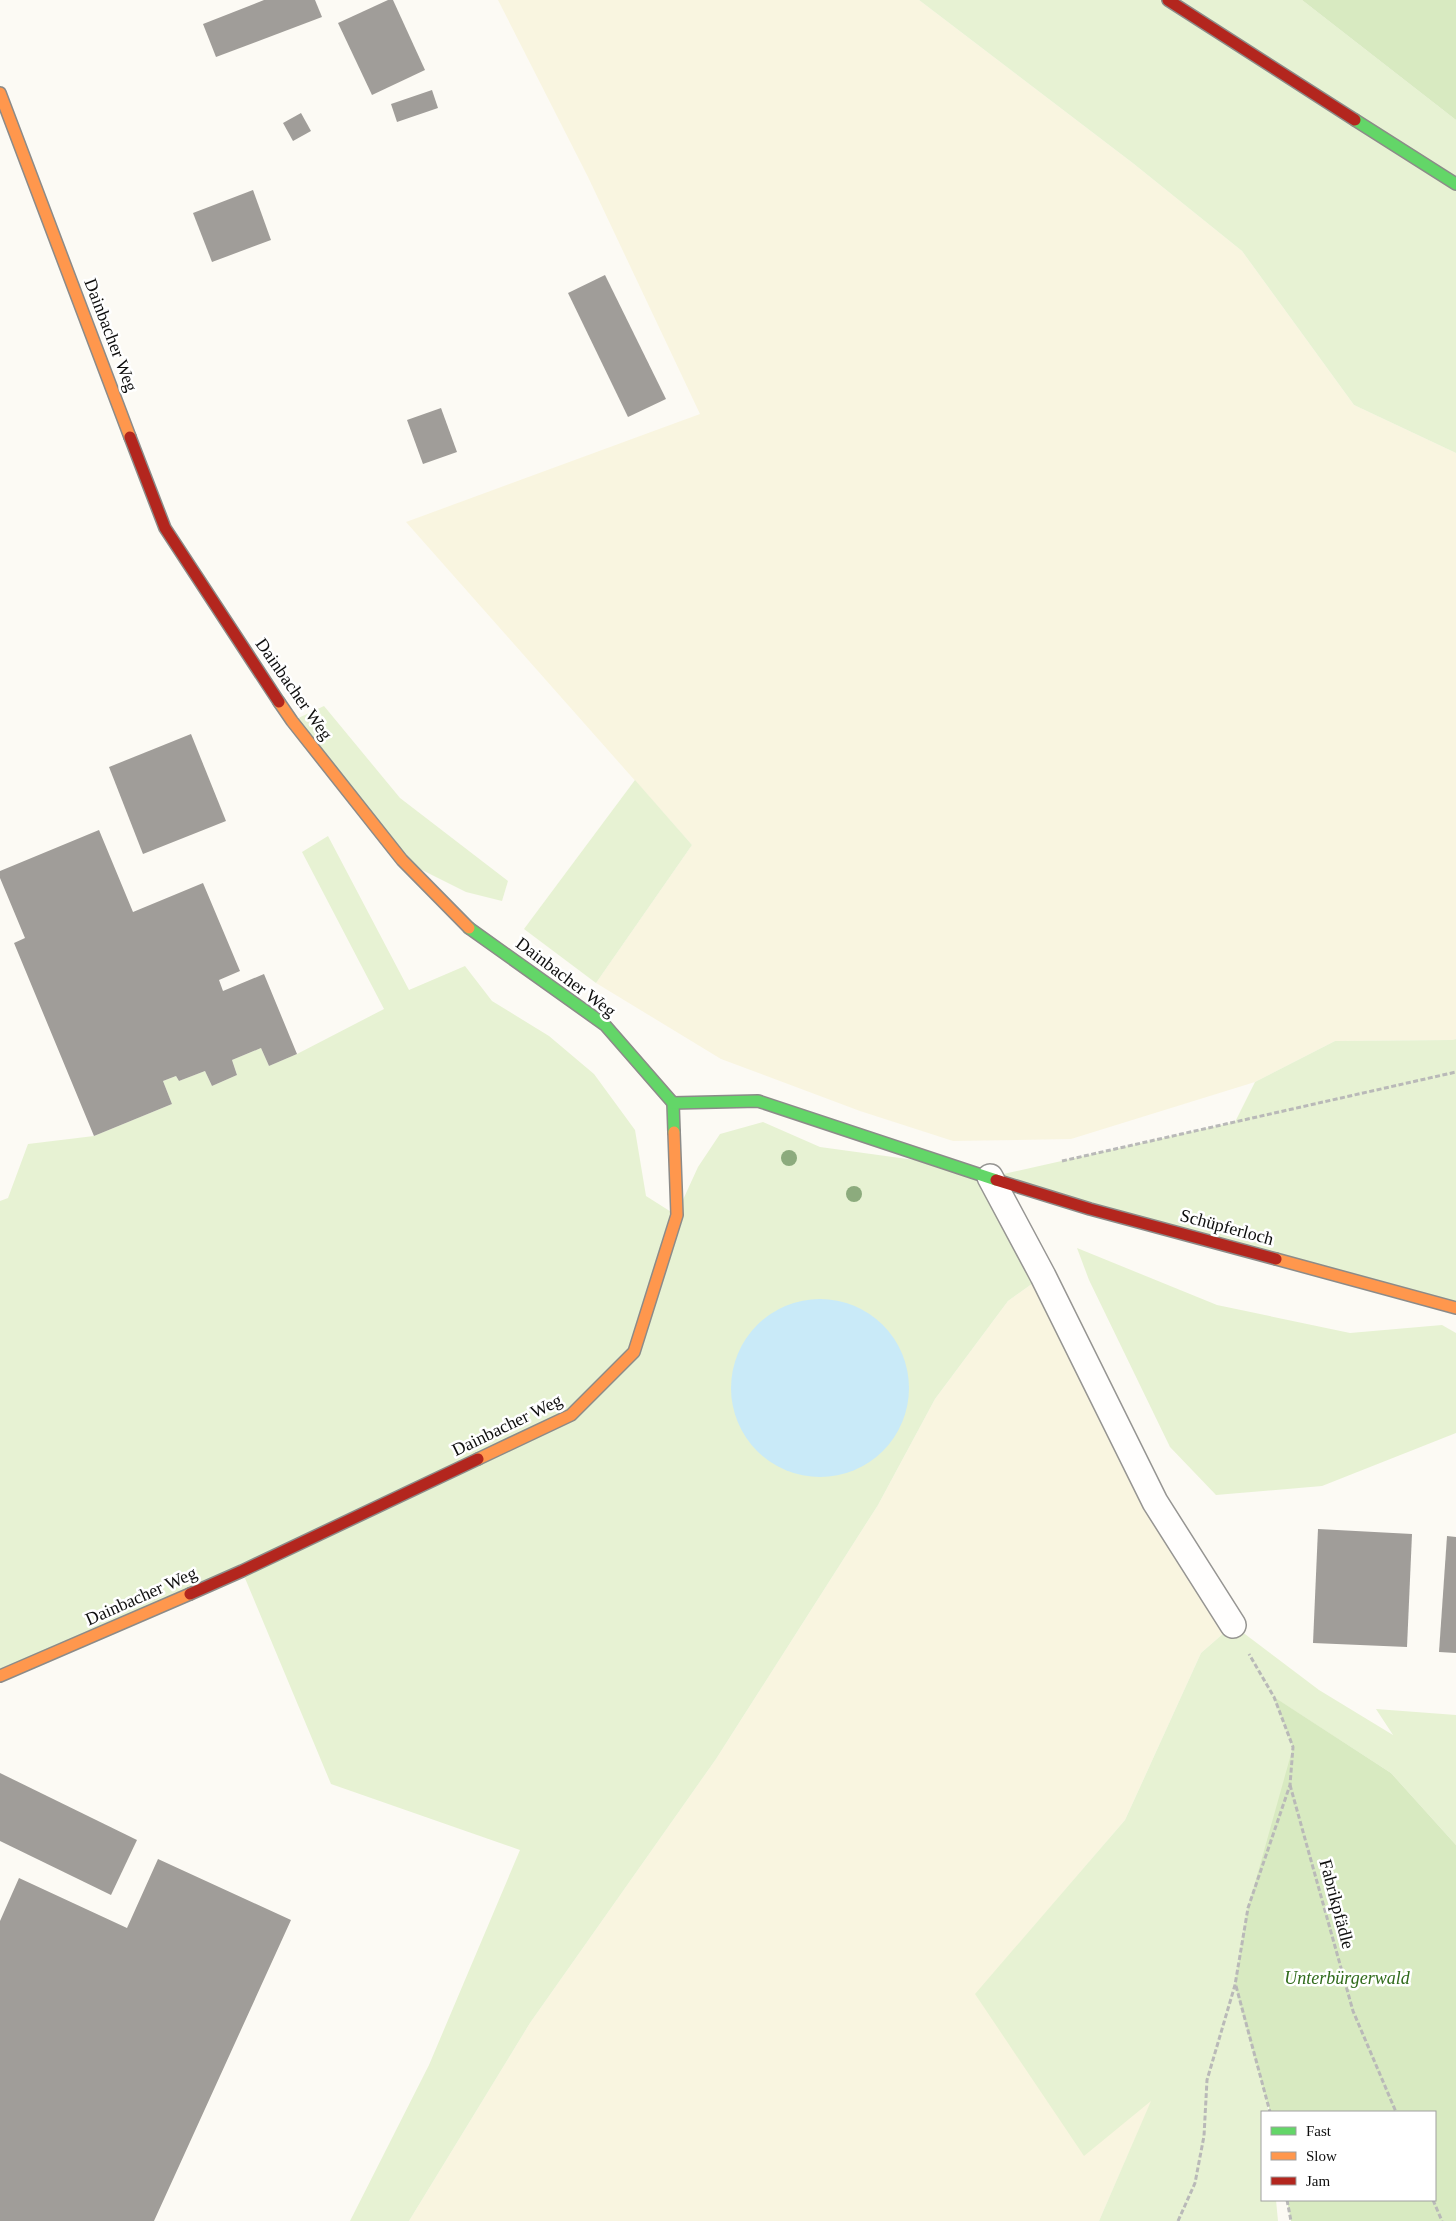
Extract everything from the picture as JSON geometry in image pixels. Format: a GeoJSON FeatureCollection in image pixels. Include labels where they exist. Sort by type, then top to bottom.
{"type":"FeatureCollection","features":[{"type":"Feature","properties":{"kind":"street"},"geometry":{"type":"LineString","coordinates":[[1168,0],[1456,184]]}},
{"type":"Feature","properties":{"kind":"street","name":"Dainbacher Weg"},"geometry":{"type":"LineString","coordinates":[[0,92],[165,528],[292,721],[402,860],[468,927],[605,1026],[673,1103],[677,1215],[634,1352],[571,1415],[242,1571],[0,1676]]}},
{"type":"Feature","properties":{"kind":"street","name":"Schüpferloch"},"geometry":{"type":"LineString","coordinates":[[673,1103],[758,1100],[944,1164],[1090,1209],[1456,1308]]}},
{"type":"Feature","properties":{"kind":"lane"},"geometry":{"type":"LineString","coordinates":[[990,1177],[1044,1276],[1155,1502],[1233,1625]]}},
{"type":"Feature","properties":{"kind":"path"},"geometry":{"type":"LineString","coordinates":[[1057,1162],[1456,1072]]}},
{"type":"Feature","properties":{"kind":"path"},"geometry":{"type":"LineString","coordinates":[[1178,2221],[1195,2183],[1204,2136],[1208,2080],[1235,1985],[1248,1908],[1290,1785],[1294,1747],[1274,1697],[1233,1625]]}},
{"type":"Feature","properties":{"kind":"path","name":"Fabrikpfädle"},"geometry":{"type":"LineString","coordinates":[[1290,1785],[1353,2011],[1396,2111]]}},
{"type":"Feature","properties":{"kind":"path"},"geometry":{"type":"LineString","coordinates":[[1235,1985],[1270,2111]]}},
{"type":"Feature","properties":{"kind":"path"},"geometry":{"type":"LineString","coordinates":[[1287,2201],[1291,2221]]}},
{"type":"Feature","properties":{"kind":"path"},"geometry":{"type":"LineString","coordinates":[[1433,2201],[1442,2221]]}},
{"type":"Feature","properties":{"kind":"shaded area"},"geometry":{"type":"Polygon","coordinates":[[[498,0],[919,0],[1134,164],[1242,251],[1354,405],[1456,453],[1456,1039],[1335,1041],[1255,1082],[1071,1139],[953,1141],[860,1111],[721,1059],[596,983],[692,845],[406,522],[700,414],[588,177],[498,0]]]}},
{"type":"Feature","properties":{"kind":"shaded area"},"geometry":{"type":"Polygon","coordinates":[[[1043,1276],[1233,1625],[1201,1653],[1125,1820],[976,1994],[1023,2063],[1152,2100],[1099,2221],[409,2221],[530,2023],[716,1759],[878,1505],[935,1399],[1008,1301],[1043,1276]]]}},
{"type":"Feature","properties":{"kind":"green space"},"geometry":{"type":"Polygon","coordinates":[[[919,0],[1302,0],[1456,120],[1456,453],[1354,405],[1242,251],[1134,164],[919,0]]]}},
{"type":"Feature","properties":{"kind":"green space"},"geometry":{"type":"Polygon","coordinates":[[[1302,0],[1456,0],[1456,120],[1302,0]]]}},
{"type":"Feature","properties":{"kind":"green space"},"geometry":{"type":"Polygon","coordinates":[[[324,706],[400,798],[508,881],[502,901],[466,892],[402,860],[292,721],[324,706]]]}},
{"type":"Feature","properties":{"kind":"green space"},"geometry":{"type":"Polygon","coordinates":[[[635,780],[692,845],[596,983],[524,929],[635,780]]]}},
{"type":"Feature","properties":{"kind":"green space"},"geometry":{"type":"Polygon","coordinates":[[[328,836],[409,990],[465,966],[492,1001],[549,1036],[594,1074],[635,1130],[646,1196],[676,1215],[698,1167],[720,1134],[763,1122],[820,1147],[944,1164],[990,1177],[1235,1122],[1255,1082],[1335,1041],[1456,1039],[1456,1308],[991,1178],[1043,1276],[1008,1301],[935,1399],[878,1505],[716,1759],[530,2023],[409,2221],[350,2221],[429,2065],[520,1850],[331,1784],[242,1571],[0,1676],[0,1201],[8,1198],[28,1144],[94,1136],[172,1104],[163,1081],[176,1076],[179,1081],[205,1071],[212,1086],[237,1075],[232,1060],[261,1048],[269,1066],[297,1054],[384,1009],[302,852],[328,836]]]}},
{"type":"Feature","properties":{"kind":"green space"},"geometry":{"type":"Polygon","coordinates":[[[1077,1248],[1217,1305],[1350,1333],[1442,1325],[1456,1333],[1456,1433],[1322,1486],[1216,1495],[1170,1447],[1089,1280],[1077,1248]]]}},
{"type":"Feature","properties":{"kind":"green space"},"geometry":{"type":"Polygon","coordinates":[[[1233,1625],[1319,1690],[1393,1735],[1376,1709],[1456,1715],[1456,1845],[1391,1773],[1275,1698],[1293,1747],[1235,1985],[1267,2094],[1268,2111],[1261,2111],[1261,2201],[1276,2201],[1278,2221],[1099,2221],[1151,2101],[1084,2156],[975,1994],[1125,1820],[1201,1653],[1233,1625]]]}},
{"type":"Feature","properties":{"kind":"green space","name":"Unterbürgerwald"},"geometry":{"type":"Polygon","coordinates":[[[1274,1697],[1391,1773],[1456,1845],[1456,2221],[1291,2221],[1287,2201],[1436,2201],[1436,2111],[1270,2111],[1235,1985],[1248,1908],[1293,1747],[1274,1697]]]}},
{"type":"Feature","properties":{"kind":"water"},"geometry":{"type":"Polygon","coordinates":[[[820,1299],[854,1306],[869,1314],[883,1325],[894,1339],[902,1354],[909,1388],[902,1422],[894,1437],[883,1451],[869,1462],[854,1470],[820,1477],[786,1470],[771,1462],[757,1451],[746,1437],[738,1422],[731,1388],[738,1354],[746,1339],[757,1325],[771,1314],[786,1306],[820,1299]]]}},
{"type":"Feature","properties":{"kind":"building"},"geometry":{"type":"Polygon","coordinates":[[[264,0],[315,0],[322,17],[216,57],[203,24],[264,0]]]}},
{"type":"Feature","properties":{"kind":"building"},"geometry":{"type":"Polygon","coordinates":[[[388,0],[393,0],[425,70],[372,95],[338,23],[388,0]]]}},
{"type":"Feature","properties":{"kind":"building"},"geometry":{"type":"Polygon","coordinates":[[[432,90],[438,108],[397,122],[391,104],[432,90]]]}},
{"type":"Feature","properties":{"kind":"building"},"geometry":{"type":"Polygon","coordinates":[[[301,113],[311,131],[293,141],[283,123],[301,113]]]}},
{"type":"Feature","properties":{"kind":"building"},"geometry":{"type":"Polygon","coordinates":[[[253,190],[271,240],[212,262],[193,213],[253,190]]]}},
{"type":"Feature","properties":{"kind":"building"},"geometry":{"type":"Polygon","coordinates":[[[605,275],[666,399],[628,417],[568,293],[605,275]]]}},
{"type":"Feature","properties":{"kind":"building"},"geometry":{"type":"Polygon","coordinates":[[[441,408],[457,452],[423,464],[407,420],[441,408]]]}},
{"type":"Feature","properties":{"kind":"building"},"geometry":{"type":"Polygon","coordinates":[[[191,734],[226,821],[143,854],[109,767],[191,734]]]}},
{"type":"Feature","properties":{"kind":"building"},"geometry":{"type":"Polygon","coordinates":[[[99,830],[133,912],[203,883],[240,971],[219,980],[223,991],[264,974],[297,1054],[269,1066],[261,1048],[232,1060],[237,1075],[212,1086],[205,1071],[179,1081],[176,1076],[163,1081],[172,1104],[94,1136],[14,943],[25,938],[0,878],[0,871],[99,830]]]}},
{"type":"Feature","properties":{"kind":"building"},"geometry":{"type":"Polygon","coordinates":[[[1318,1529],[1412,1534],[1407,1647],[1313,1643],[1318,1529]]]}},
{"type":"Feature","properties":{"kind":"building"},"geometry":{"type":"Polygon","coordinates":[[[1447,1536],[1456,1537],[1456,1653],[1439,1652],[1447,1536]]]}},
{"type":"Feature","properties":{"kind":"building"},"geometry":{"type":"Polygon","coordinates":[[[0,1773],[137,1840],[111,1895],[0,1841],[0,1773]]]}},
{"type":"Feature","properties":{"kind":"building"},"geometry":{"type":"Polygon","coordinates":[[[158,1859],[291,1920],[154,2221],[0,2221],[0,1921],[19,1878],[127,1928],[158,1859]]]}},
{"type":"Feature","properties":{"kind":"traffic: fast"},"geometry":{"type":"LineString","coordinates":[[1355,120],[1456,184]]}},
{"type":"Feature","properties":{"kind":"traffic: fast"},"geometry":{"type":"LineString","coordinates":[[469,928],[605,1025],[673,1103],[674,1132]]}},
{"type":"Feature","properties":{"kind":"traffic: fast"},"geometry":{"type":"LineString","coordinates":[[673,1103],[758,1101],[996,1180]]}},
{"type":"Feature","properties":{"kind":"traffic: slow"},"geometry":{"type":"LineString","coordinates":[[0,93],[130,437]]}},
{"type":"Feature","properties":{"kind":"traffic: slow"},"geometry":{"type":"LineString","coordinates":[[279,702],[402,860],[469,928]]}},
{"type":"Feature","properties":{"kind":"traffic: slow"},"geometry":{"type":"LineString","coordinates":[[478,1459],[571,1415],[634,1352],[677,1215],[674,1132]]}},
{"type":"Feature","properties":{"kind":"traffic: slow"},"geometry":{"type":"LineString","coordinates":[[1276,1259],[1456,1308]]}},
{"type":"Feature","properties":{"kind":"traffic: slow"},"geometry":{"type":"LineString","coordinates":[[0,1676],[190,1594]]}},
{"type":"Feature","properties":{"kind":"traffic: jam"},"geometry":{"type":"LineString","coordinates":[[1168,0],[1355,120]]}},
{"type":"Feature","properties":{"kind":"traffic: jam"},"geometry":{"type":"LineString","coordinates":[[130,437],[165,528],[279,702]]}},
{"type":"Feature","properties":{"kind":"traffic: jam"},"geometry":{"type":"LineString","coordinates":[[996,1180],[1090,1209],[1276,1259]]}},
{"type":"Feature","properties":{"kind":"traffic: jam"},"geometry":{"type":"LineString","coordinates":[[190,1594],[478,1459]]}}]}
